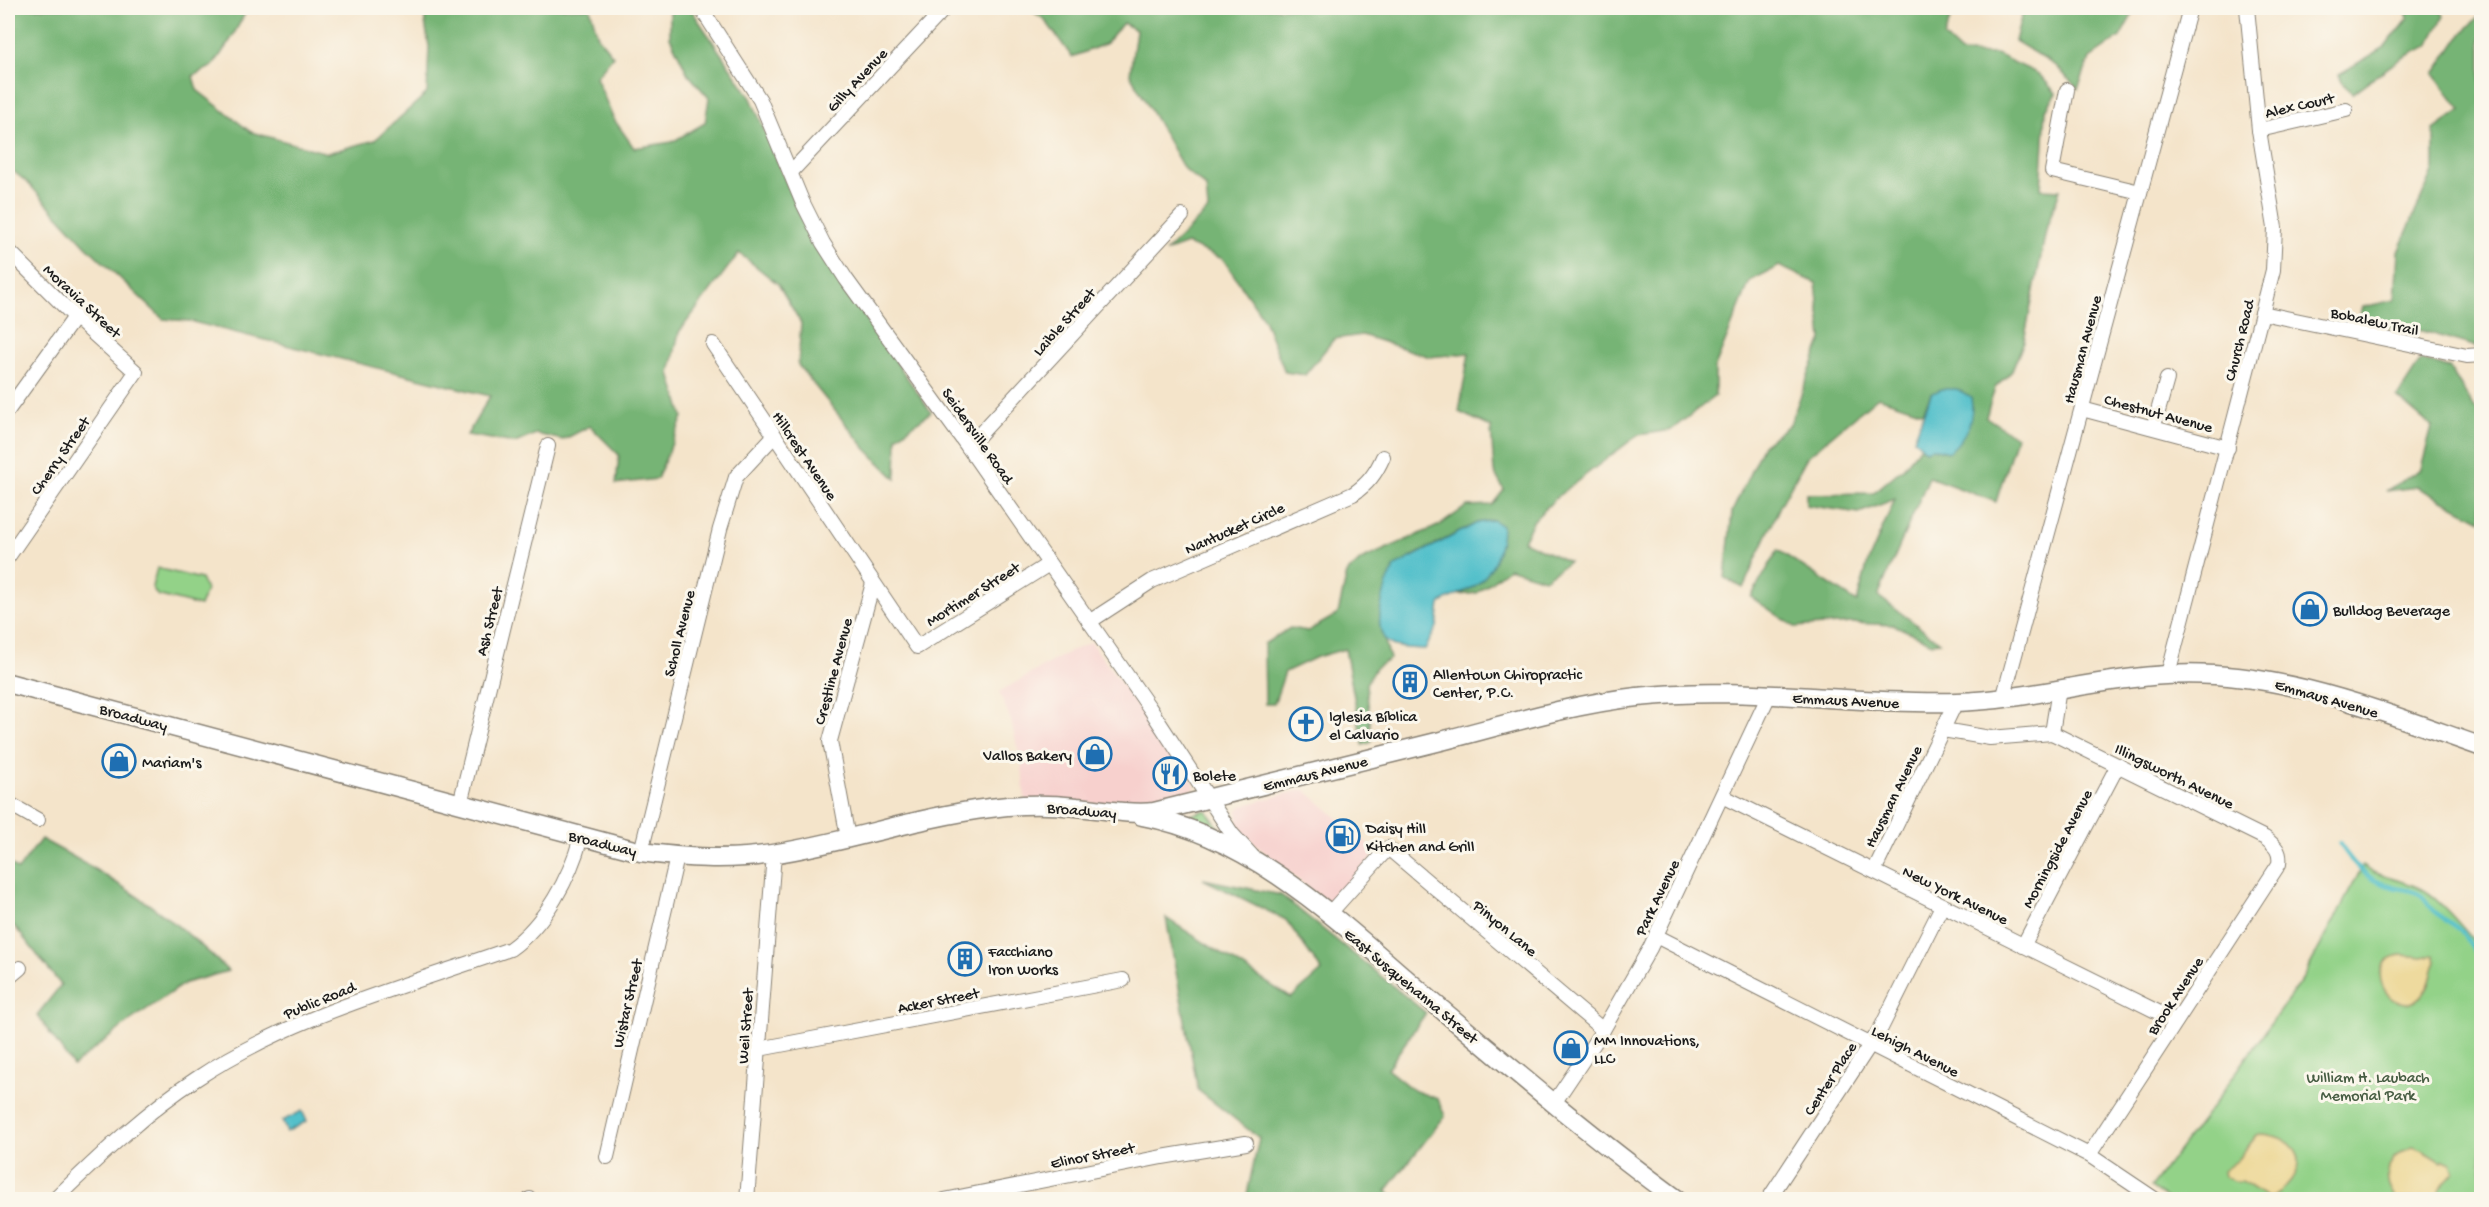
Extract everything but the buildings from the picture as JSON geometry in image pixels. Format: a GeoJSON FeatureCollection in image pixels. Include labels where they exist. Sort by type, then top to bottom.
{"type":"FeatureCollection","features":[{"type":"Feature","properties":{"kind":"main road","name":"Emmaus Avenue"},"geometry":{"type":"LineString","coordinates":[[1210,798],[1599,703],[1678,693],[1956,702],[2003,699],[2124,678],[2168,674],[2226,675],[2314,690],[2481,747]]}},
{"type":"Feature","properties":{"kind":"main road","name":"Broadway"},"geometry":{"type":"LineString","coordinates":[[8,683],[581,837],[641,852],[677,857],[711,859],[774,854],[944,815],[992,807],[1034,805],[1123,813],[1154,812],[1210,798]]}},
{"type":"Feature","properties":{"kind":"main road","name":"East Susquehanna Street"},"geometry":{"type":"LineString","coordinates":[[1123,813],[1178,825],[1206,836],[1261,864],[1329,915],[1554,1103],[1678,1200]]}},
{"type":"Feature","properties":{"kind":"street","name":"Seidersville Road"},"geometry":{"type":"LineString","coordinates":[[701,8],[760,100],[813,222],[846,279],[968,447],[1210,798],[1232,834],[1261,864]]}},
{"type":"Feature","properties":{"kind":"street","name":"Gilly Avenue"},"geometry":{"type":"LineString","coordinates":[[791,172],[945,8]]}},
{"type":"Feature","properties":{"kind":"street","name":"Hausman Avenue"},"geometry":{"type":"LineString","coordinates":[[2003,699],[2190,8]]}},
{"type":"Feature","properties":{"kind":"street","name":"Church Road"},"geometry":{"type":"LineString","coordinates":[[2168,674],[2272,270],[2275,228],[2259,130],[2247,8]]}},
{"type":"Feature","properties":{"kind":"street"},"geometry":{"type":"LineString","coordinates":[[2067,90],[2052,171],[2140,192]]}},
{"type":"Feature","properties":{"kind":"street","name":"Alex Court"},"geometry":{"type":"LineString","coordinates":[[2259,130],[2346,110]]}},
{"type":"Feature","properties":{"kind":"street","name":"Laible Street"},"geometry":{"type":"LineString","coordinates":[[968,447],[1182,216]]}},
{"type":"Feature","properties":{"kind":"street","name":"Moravia Street"},"geometry":{"type":"LineString","coordinates":[[8,250],[75,317],[136,372]]}},
{"type":"Feature","properties":{"kind":"street","name":"Bobalew Trail"},"geometry":{"type":"LineString","coordinates":[[2262,313],[2467,356],[2481,355]]}},
{"type":"Feature","properties":{"kind":"street"},"geometry":{"type":"LineString","coordinates":[[8,410],[75,317]]}},
{"type":"Feature","properties":{"kind":"street","name":"Hillcrest Avenue"},"geometry":{"type":"LineString","coordinates":[[713,344],[873,583]]}},
{"type":"Feature","properties":{"kind":"street","name":"Cherry Street"},"geometry":{"type":"LineString","coordinates":[[8,557],[136,372]]}},
{"type":"Feature","properties":{"kind":"street"},"geometry":{"type":"LineString","coordinates":[[2151,427],[2155,422],[2166,379]]}},
{"type":"Feature","properties":{"kind":"street","name":"Chestnut Avenue"},"geometry":{"type":"LineString","coordinates":[[2082,409],[2228,448]]}},
{"type":"Feature","properties":{"kind":"street","name":"Scholl Avenue"},"geometry":{"type":"LineString","coordinates":[[641,852],[720,529],[736,477],[774,436]]}},
{"type":"Feature","properties":{"kind":"street","name":"Ash Street"},"geometry":{"type":"LineString","coordinates":[[460,804],[548,446]]}},
{"type":"Feature","properties":{"kind":"street","name":"Nantucket Circle"},"geometry":{"type":"LineString","coordinates":[[1089,621],[1152,581],[1353,494],[1377,471],[1383,457]]}},
{"type":"Feature","properties":{"kind":"street","name":"Mortimer Street"},"geometry":{"type":"LineString","coordinates":[[873,583],[917,647],[1049,564]]}},
{"type":"Feature","properties":{"kind":"street","name":"Crestline Avenue"},"geometry":{"type":"LineString","coordinates":[[848,838],[830,741],[873,583]]}},
{"type":"Feature","properties":{"kind":"street"},"geometry":{"type":"LineString","coordinates":[[1943,730],[1990,738],[2052,733],[2059,689]]}},
{"type":"Feature","properties":{"kind":"street","name":"Park Avenue"},"geometry":{"type":"LineString","coordinates":[[1554,1103],[1603,1030],[1656,936],[1769,695]]}},
{"type":"Feature","properties":{"kind":"street","name":"Hausman Avenue"},"geometry":{"type":"LineString","coordinates":[[1874,871],[1956,702]]}},
{"type":"Feature","properties":{"kind":"street","name":"Illingsworth Avenue"},"geometry":{"type":"LineString","coordinates":[[2052,733],[2265,838],[2280,852]]}},
{"type":"Feature","properties":{"kind":"street","name":"Morningside Avenue"},"geometry":{"type":"LineString","coordinates":[[2023,946],[2118,765]]}},
{"type":"Feature","properties":{"kind":"street","name":"New York Avenue"},"geometry":{"type":"LineString","coordinates":[[1722,796],[2176,1021]]}},
{"type":"Feature","properties":{"kind":"street"},"geometry":{"type":"LineString","coordinates":[[8,802],[38,820]]}},
{"type":"Feature","properties":{"kind":"street","name":"Public Road"},"geometry":{"type":"LineString","coordinates":[[54,1200],[107,1149],[171,1096],[198,1077],[264,1040],[338,1007],[510,949],[519,943],[552,902],[573,865],[581,837]]}},
{"type":"Feature","properties":{"kind":"street","name":"Pinyon Lane"},"geometry":{"type":"LineString","coordinates":[[1329,915],[1388,848],[1603,1030]]}},
{"type":"Feature","properties":{"kind":"street","name":"Brook Avenue"},"geometry":{"type":"LineString","coordinates":[[2089,1155],[2279,864],[2280,852]]}},
{"type":"Feature","properties":{"kind":"street","name":"Weil Street"},"geometry":{"type":"LineString","coordinates":[[747,1200],[774,854]]}},
{"type":"Feature","properties":{"kind":"street","name":"Wistar Street"},"geometry":{"type":"LineString","coordinates":[[607,1156],[677,857]]}},
{"type":"Feature","properties":{"kind":"street","name":"Center Place"},"geometry":{"type":"LineString","coordinates":[[1768,1200],[1881,1028],[1942,906]]}},
{"type":"Feature","properties":{"kind":"street","name":"Lehigh Avenue"},"geometry":{"type":"LineString","coordinates":[[1656,936],[2089,1155],[2156,1200]]}},
{"type":"Feature","properties":{"kind":"street"},"geometry":{"type":"LineString","coordinates":[[8,978],[20,968]]}},
{"type":"Feature","properties":{"kind":"street","name":"Acker Street"},"geometry":{"type":"LineString","coordinates":[[759,1049],[1123,980]]}},
{"type":"Feature","properties":{"kind":"street","name":"Elinor Street"},"geometry":{"type":"LineString","coordinates":[[944,1200],[1161,1157],[1246,1143]]}},
{"type":"Feature","properties":{"kind":"shaded area"},"geometry":{"type":"Polygon","coordinates":[[[1091,642],[1193,783],[1195,788],[1184,797],[1150,806],[1025,800],[1022,767],[1011,721],[999,692],[1091,642]]]}},
{"type":"Feature","properties":{"kind":"shaded area"},"geometry":{"type":"Polygon","coordinates":[[[1304,789],[1377,852],[1328,904],[1246,837],[1237,827],[1238,811],[1241,806],[1304,789]]]}},
{"type":"Feature","properties":{"kind":"green space"},"geometry":{"type":"Polygon","coordinates":[[[8,8],[248,8],[213,66],[193,76],[197,90],[251,132],[327,153],[375,140],[427,93],[429,47],[424,15],[430,8],[590,8],[598,37],[613,56],[596,77],[613,118],[634,148],[672,142],[705,123],[709,98],[688,74],[670,37],[670,8],[690,8],[751,98],[808,235],[931,412],[897,437],[896,479],[866,449],[798,365],[801,323],[778,284],[739,253],[679,332],[670,373],[683,417],[657,479],[616,484],[619,455],[590,426],[563,440],[536,434],[515,443],[467,435],[490,396],[189,321],[163,319],[86,246],[28,183],[8,167],[8,8]]]}},
{"type":"Feature","properties":{"kind":"green space"},"geometry":{"type":"Polygon","coordinates":[[[1028,8],[1954,8],[1944,37],[1961,53],[1996,54],[2039,74],[2056,93],[2046,110],[2041,189],[2060,190],[2047,226],[2024,341],[2012,371],[1995,388],[1986,417],[2016,437],[1996,502],[1929,477],[1878,596],[1940,642],[1932,643],[1894,625],[1853,623],[1795,627],[1751,597],[1778,550],[1857,602],[1868,562],[1895,499],[1859,513],[1806,505],[1806,494],[1873,493],[1903,468],[1920,447],[1925,450],[1932,448],[1949,452],[1931,394],[1923,412],[1878,397],[1807,457],[1780,506],[1743,588],[1725,578],[1732,512],[1763,445],[1790,424],[1822,339],[1816,283],[1779,266],[1750,281],[1715,367],[1715,396],[1671,430],[1638,435],[1558,496],[1534,520],[1523,541],[1569,562],[1544,579],[1509,568],[1477,593],[1459,595],[1472,587],[1487,572],[1492,556],[1493,520],[1477,523],[1409,558],[1380,624],[1390,659],[1375,668],[1366,684],[1372,742],[1363,745],[1345,649],[1317,657],[1285,672],[1274,704],[1265,704],[1264,644],[1290,628],[1308,631],[1338,614],[1347,573],[1361,560],[1440,525],[1467,506],[1492,505],[1504,490],[1494,472],[1491,427],[1459,412],[1469,353],[1430,357],[1362,335],[1334,339],[1305,375],[1285,372],[1264,319],[1223,259],[1187,244],[1165,252],[1208,210],[1206,187],[1184,169],[1130,74],[1136,30],[1123,23],[1105,44],[1072,57],[1045,20],[1028,8]]]}},
{"type":"Feature","properties":{"kind":"green space"},"geometry":{"type":"Polygon","coordinates":[[[2013,8],[2136,8],[2120,37],[2090,58],[2078,89],[2056,66],[2015,41],[2022,14],[2013,8]]]}},
{"type":"Feature","properties":{"kind":"green space"},"geometry":{"type":"Polygon","coordinates":[[[2405,8],[2440,8],[2444,16],[2428,46],[2400,59],[2353,93],[2342,83],[2339,74],[2385,47],[2408,18],[2405,8]]]}},
{"type":"Feature","properties":{"kind":"green space"},"geometry":{"type":"Polygon","coordinates":[[[2481,14],[2481,345],[2477,347],[2423,331],[2357,323],[2363,307],[2395,300],[2398,252],[2434,169],[2434,130],[2461,110],[2434,74],[2459,37],[2481,14]]]}},
{"type":"Feature","properties":{"kind":"green space"},"geometry":{"type":"Polygon","coordinates":[[[2421,360],[2450,368],[2474,408],[2481,410],[2481,520],[2417,487],[2386,491],[2421,469],[2432,427],[2397,397],[2421,360]]]}},
{"type":"Feature","properties":{"kind":"green space"},"geometry":{"type":"Polygon","coordinates":[[[157,568],[201,579],[206,590],[200,606],[157,595],[152,587],[157,568]]]}},
{"type":"Feature","properties":{"kind":"green space"},"geometry":{"type":"Polygon","coordinates":[[[1206,810],[1220,830],[1218,832],[1182,818],[1206,810]]]}},
{"type":"Feature","properties":{"kind":"green space"},"geometry":{"type":"Polygon","coordinates":[[[41,839],[140,898],[208,951],[228,971],[185,983],[131,1020],[73,1066],[37,1015],[61,985],[16,928],[8,922],[8,862],[18,870],[41,839]]]}},
{"type":"Feature","properties":{"kind":"green space","name":"William H. Laubach Memorial Park"},"geometry":{"type":"Polygon","coordinates":[[[2363,866],[2377,874],[2423,890],[2454,917],[2481,949],[2481,1199],[2169,1200],[2151,1187],[2211,1108],[2303,978],[2363,866]]]}},
{"type":"Feature","properties":{"kind":"green space"},"geometry":{"type":"Polygon","coordinates":[[[1203,879],[1281,895],[1426,1013],[1387,1069],[1413,1090],[1438,1099],[1445,1116],[1386,1191],[1399,1199],[1246,1199],[1259,1138],[1198,1090],[1166,918],[1291,998],[1322,971],[1286,920],[1203,879]]]}},
{"type":"Feature","properties":{"kind":"sand"},"geometry":{"type":"Polygon","coordinates":[[[2401,955],[2422,957],[2434,955],[2436,961],[2425,992],[2414,1002],[2403,1004],[2393,999],[2385,990],[2381,980],[2381,969],[2388,960],[2401,955]]]}},
{"type":"Feature","properties":{"kind":"sand"},"geometry":{"type":"Polygon","coordinates":[[[2263,1134],[2289,1143],[2298,1155],[2299,1163],[2297,1172],[2289,1184],[2268,1198],[2242,1181],[2224,1177],[2223,1171],[2238,1160],[2256,1136],[2263,1134]]]}},
{"type":"Feature","properties":{"kind":"sand"},"geometry":{"type":"Polygon","coordinates":[[[2412,1147],[2442,1162],[2444,1160],[2451,1163],[2454,1172],[2444,1183],[2435,1199],[2397,1199],[2392,1191],[2388,1176],[2392,1162],[2403,1151],[2412,1147]]]}},
{"type":"Feature","properties":{"kind":"water"},"geometry":{"type":"Polygon","coordinates":[[[1941,389],[1957,389],[1971,397],[1972,413],[1968,428],[1949,452],[1932,448],[1925,450],[1914,439],[1931,394],[1941,389]]]}},
{"type":"Feature","properties":{"kind":"water"},"geometry":{"type":"Polygon","coordinates":[[[1493,520],[1502,526],[1498,551],[1487,574],[1475,586],[1440,604],[1437,627],[1425,649],[1392,645],[1385,639],[1380,619],[1387,584],[1395,566],[1477,523],[1493,520]]]}},
{"type":"Feature","properties":{"kind":"water"},"geometry":{"type":"Polygon","coordinates":[[[302,1111],[307,1121],[287,1132],[282,1121],[302,1111]]]}},
{"type":"Feature","properties":{"kind":"waterway"},"geometry":{"type":"LineString","coordinates":[[2339,843],[2369,877],[2422,896],[2435,912],[2463,933],[2482,960]]}},
{"type":"Feature","properties":{"kind":"place","name":"Bulldog Beverage"},"geometry":{"type":"Point","coordinates":[2310,609]}},
{"type":"Feature","properties":{"kind":"place","name":"Allentown Chiropractic Center, P.C."},"geometry":{"type":"Point","coordinates":[1410,682]}},
{"type":"Feature","properties":{"kind":"place","name":"Iglesia Bíblica el Calvario"},"geometry":{"type":"Point","coordinates":[1306,724]}},
{"type":"Feature","properties":{"kind":"place","name":"Vallos Bakery"},"geometry":{"type":"Point","coordinates":[1095,754]}},
{"type":"Feature","properties":{"kind":"place","name":"Mariam's"},"geometry":{"type":"Point","coordinates":[119,761]}},
{"type":"Feature","properties":{"kind":"place","name":"Bolete"},"geometry":{"type":"Point","coordinates":[1170,774]}},
{"type":"Feature","properties":{"kind":"place","name":"Daisy Hill Kitchen and Grill"},"geometry":{"type":"Point","coordinates":[1343,836]}},
{"type":"Feature","properties":{"kind":"place","name":"Facchiano Iron Works"},"geometry":{"type":"Point","coordinates":[965,959]}},
{"type":"Feature","properties":{"kind":"place","name":"MM Innovations, LLC"},"geometry":{"type":"Point","coordinates":[1571,1048]}}]}
